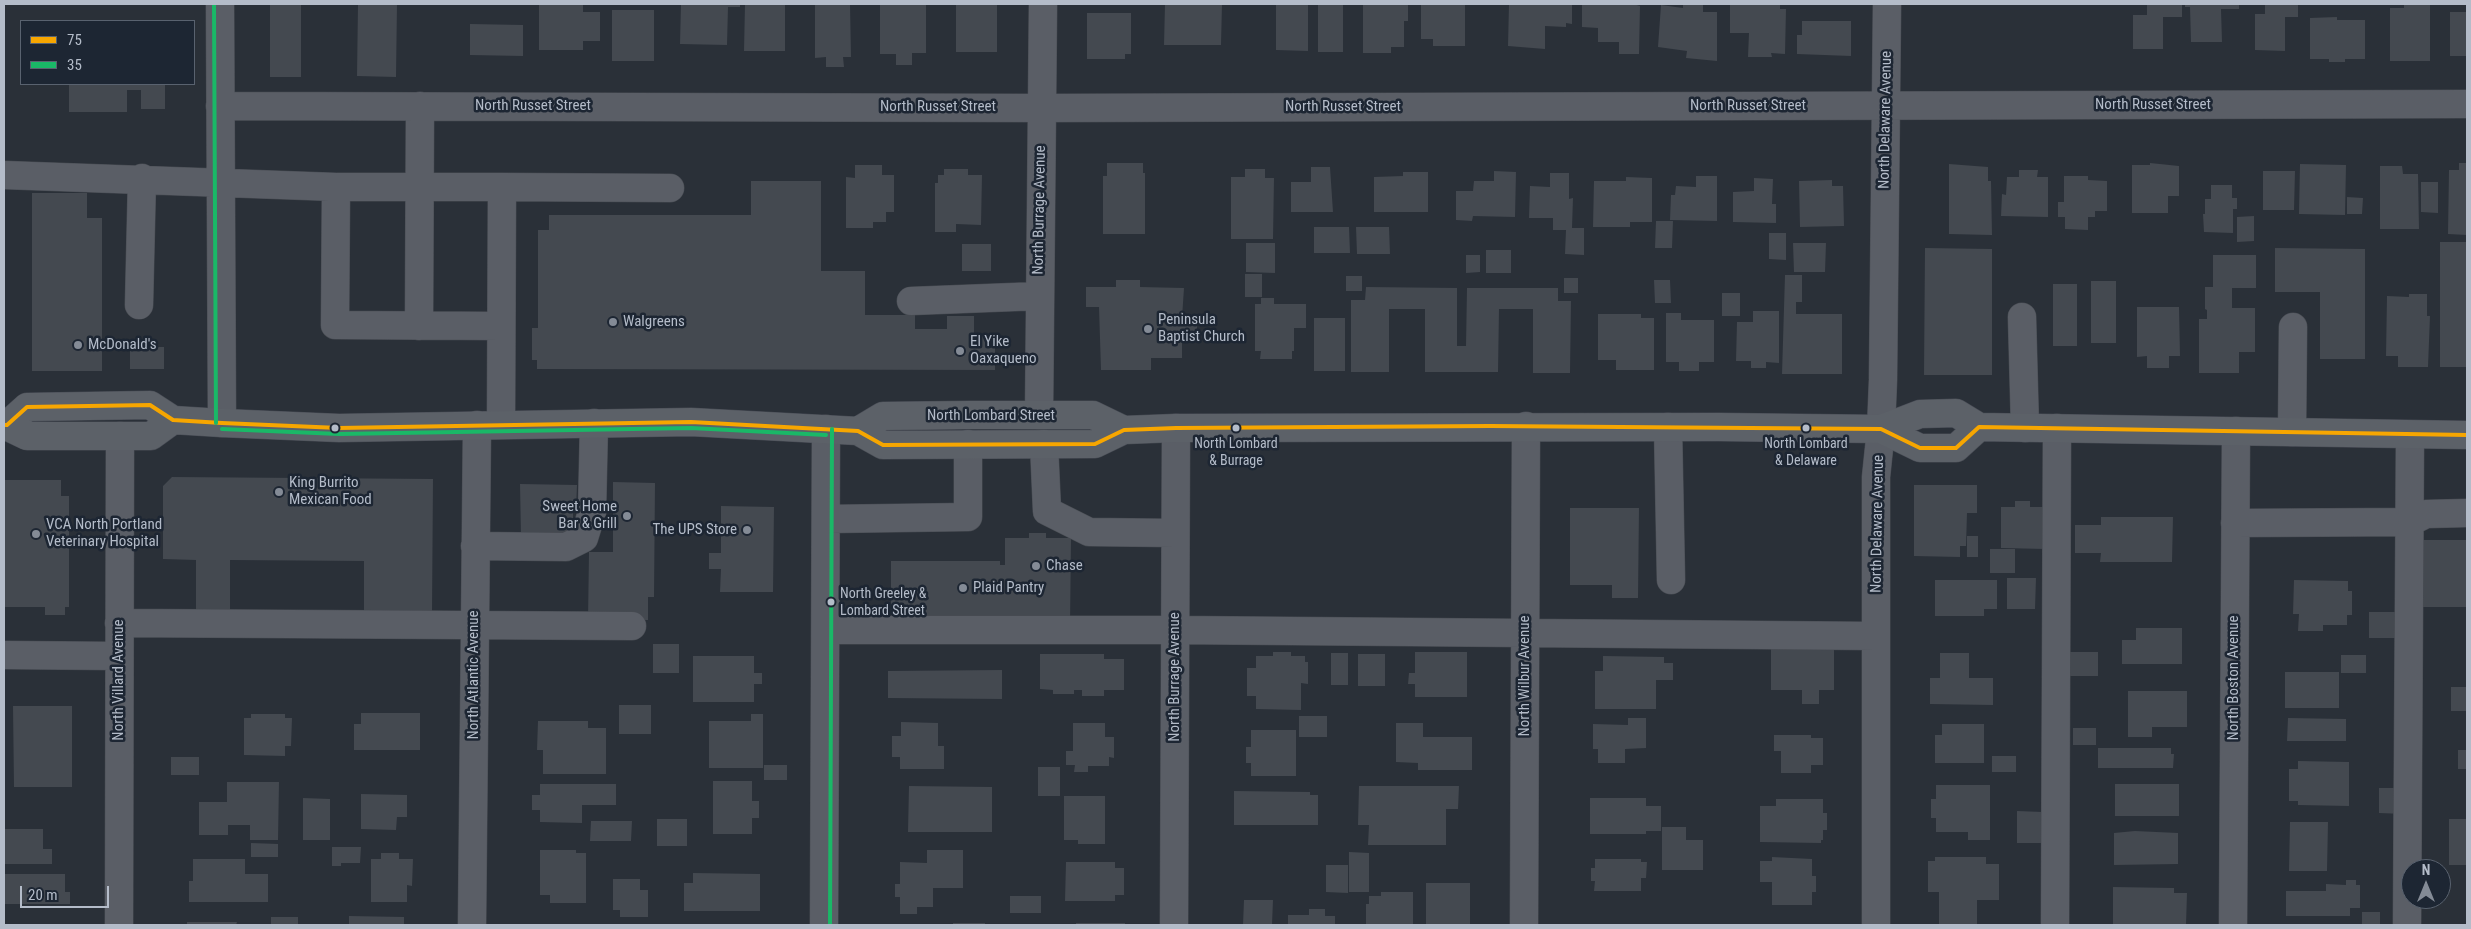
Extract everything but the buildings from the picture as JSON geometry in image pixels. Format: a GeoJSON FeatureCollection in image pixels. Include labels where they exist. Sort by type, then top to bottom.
{"type":"FeatureCollection","features":[{"type":"Feature","properties":{"kind":"main road","name":"North Lombard Street"},"geometry":{"type":"LineString","coordinates":[[173,420],[151,436],[26,436],[5,425],[26,407],[150,405],[173,420],[222,423],[339,428],[691,422],[858,431],[883,445],[1095,444],[1124,430],[1176,428],[1526,426],[1881,429],[1920,414],[1956,414],[1979,427],[2292,432],[2410,436],[2467,435]]}},
{"type":"Feature","properties":{"kind":"main road","name":"North Lombard Street"},"geometry":{"type":"LineString","coordinates":[[858,431],[883,416],[1039,415],[1093,415],[1124,430]]}},
{"type":"Feature","properties":{"kind":"street"},"geometry":{"type":"LineString","coordinates":[[220,4],[222,423]]}},
{"type":"Feature","properties":{"kind":"street","name":"North Burrage Avenue"},"geometry":{"type":"LineString","coordinates":[[1039,415],[1042,4]]}},
{"type":"Feature","properties":{"kind":"street","name":"North Delaware Avenue"},"geometry":{"type":"LineString","coordinates":[[1876,925],[1876,477],[1881,429],[1887,4]]}},
{"type":"Feature","properties":{"kind":"street","name":"North Russet Street"},"geometry":{"type":"LineString","coordinates":[[220,106],[1042,108],[2467,104]]}},
{"type":"Feature","properties":{"kind":"street"},"geometry":{"type":"LineString","coordinates":[[419,326],[420,106]]}},
{"type":"Feature","properties":{"kind":"street"},"geometry":{"type":"LineString","coordinates":[[4,175],[142,178],[336,187],[670,188]]}},
{"type":"Feature","properties":{"kind":"street"},"geometry":{"type":"LineString","coordinates":[[139,306],[142,178]]}},
{"type":"Feature","properties":{"kind":"street"},"geometry":{"type":"LineString","coordinates":[[336,187],[335,325],[501,326]]}},
{"type":"Feature","properties":{"kind":"street","name":"North Atlantic Avenue"},"geometry":{"type":"LineString","coordinates":[[472,925],[475,546],[501,326],[502,187]]}},
{"type":"Feature","properties":{"kind":"street"},"geometry":{"type":"LineString","coordinates":[[911,301],[1040,296]]}},
{"type":"Feature","properties":{"kind":"street"},"geometry":{"type":"LineString","coordinates":[[2022,317],[2025,428]]}},
{"type":"Feature","properties":{"kind":"street"},"geometry":{"type":"LineString","coordinates":[[2292,432],[2293,326]]}},
{"type":"Feature","properties":{"kind":"street"},"geometry":{"type":"LineString","coordinates":[[475,546],[566,546],[584,538],[592,512],[594,423]]}},
{"type":"Feature","properties":{"kind":"street","name":"North Wilbur Avenue"},"geometry":{"type":"LineString","coordinates":[[1524,925],[1526,426]]}},
{"type":"Feature","properties":{"kind":"street"},"geometry":{"type":"LineString","coordinates":[[1668,427],[1671,580]]}},
{"type":"Feature","properties":{"kind":"street","name":"North Burrage Avenue"},"geometry":{"type":"LineString","coordinates":[[1174,925],[1176,428]]}},
{"type":"Feature","properties":{"kind":"street"},"geometry":{"type":"LineString","coordinates":[[2055,925],[2057,428]]}},
{"type":"Feature","properties":{"kind":"street"},"geometry":{"type":"LineString","coordinates":[[824,925],[826,429]]}},
{"type":"Feature","properties":{"kind":"street","name":"North Boston Avenue"},"geometry":{"type":"LineString","coordinates":[[2233,925],[2236,431]]}},
{"type":"Feature","properties":{"kind":"street","name":"North Villard Avenue"},"geometry":{"type":"LineString","coordinates":[[119,925],[120,436]]}},
{"type":"Feature","properties":{"kind":"street"},"geometry":{"type":"LineString","coordinates":[[2407,925],[2410,436]]}},
{"type":"Feature","properties":{"kind":"street"},"geometry":{"type":"LineString","coordinates":[[826,519],[968,516],[968,444]]}},
{"type":"Feature","properties":{"kind":"street"},"geometry":{"type":"LineString","coordinates":[[1044,444],[1047,511],[1088,532],[1175,533]]}},
{"type":"Feature","properties":{"kind":"street"},"geometry":{"type":"LineString","coordinates":[[2235,523],[2410,522],[2426,514],[2467,513]]}},
{"type":"Feature","properties":{"kind":"street"},"geometry":{"type":"LineString","coordinates":[[119,623],[632,626]]}},
{"type":"Feature","properties":{"kind":"street"},"geometry":{"type":"LineString","coordinates":[[826,630],[1526,632],[1876,636]]}},
{"type":"Feature","properties":{"kind":"street"},"geometry":{"type":"LineString","coordinates":[[4,655],[119,656]]}},
{"type":"Feature","properties":{"kind":"transit line","name":"35"},"geometry":{"type":"LineString","coordinates":[[214,4],[216,423]]}},
{"type":"Feature","properties":{"kind":"transit line","name":"75"},"geometry":{"type":"LineString","coordinates":[[4,425],[7,425],[27,407],[150,405],[173,420],[222,423],[339,428],[691,422],[858,431],[883,445],[1095,444],[1124,430],[1176,428],[1490,426],[1881,429],[1920,448],[1956,448],[1979,427],[2467,435]]}},
{"type":"Feature","properties":{"kind":"transit line","name":"35"},"geometry":{"type":"LineString","coordinates":[[222,429],[339,434],[691,428],[826,435]]}},
{"type":"Feature","properties":{"kind":"transit line","name":"35"},"geometry":{"type":"LineString","coordinates":[[830,925],[832,429]]}},
{"type":"Feature","properties":{"kind":"place","name":"Walgreens"},"geometry":{"type":"Point","coordinates":[613,322]}},
{"type":"Feature","properties":{"kind":"place","name":"Peninsula Baptist Church"},"geometry":{"type":"Point","coordinates":[1148,329]}},
{"type":"Feature","properties":{"kind":"place","name":"McDonald's"},"geometry":{"type":"Point","coordinates":[78,345]}},
{"type":"Feature","properties":{"kind":"place","name":"El Yike Oaxaqueno"},"geometry":{"type":"Point","coordinates":[960,351]}},
{"type":"Feature","properties":{"kind":"place","name":"North Lombard & Burrage"},"geometry":{"type":"Point","coordinates":[1236,428]}},
{"type":"Feature","properties":{"kind":"place","name":"North Lombard & Delaware"},"geometry":{"type":"Point","coordinates":[1806,428]}},
{"type":"Feature","properties":{"kind":"place","name":"King Burrito Mexican Food"},"geometry":{"type":"Point","coordinates":[279,492]}},
{"type":"Feature","properties":{"kind":"place","name":"Sweet Home Bar & Grill"},"geometry":{"type":"Point","coordinates":[627,516]}},
{"type":"Feature","properties":{"kind":"place","name":"The UPS Store"},"geometry":{"type":"Point","coordinates":[747,530]}},
{"type":"Feature","properties":{"kind":"place","name":"VCA North Portland Veterinary Hospital"},"geometry":{"type":"Point","coordinates":[36,534]}},
{"type":"Feature","properties":{"kind":"place","name":"Chase"},"geometry":{"type":"Point","coordinates":[1036,566]}},
{"type":"Feature","properties":{"kind":"place","name":"Plaid Pantry"},"geometry":{"type":"Point","coordinates":[963,588]}},
{"type":"Feature","properties":{"kind":"place","name":"North Greeley & Lombard Street"},"geometry":{"type":"Point","coordinates":[831,602]}}]}
